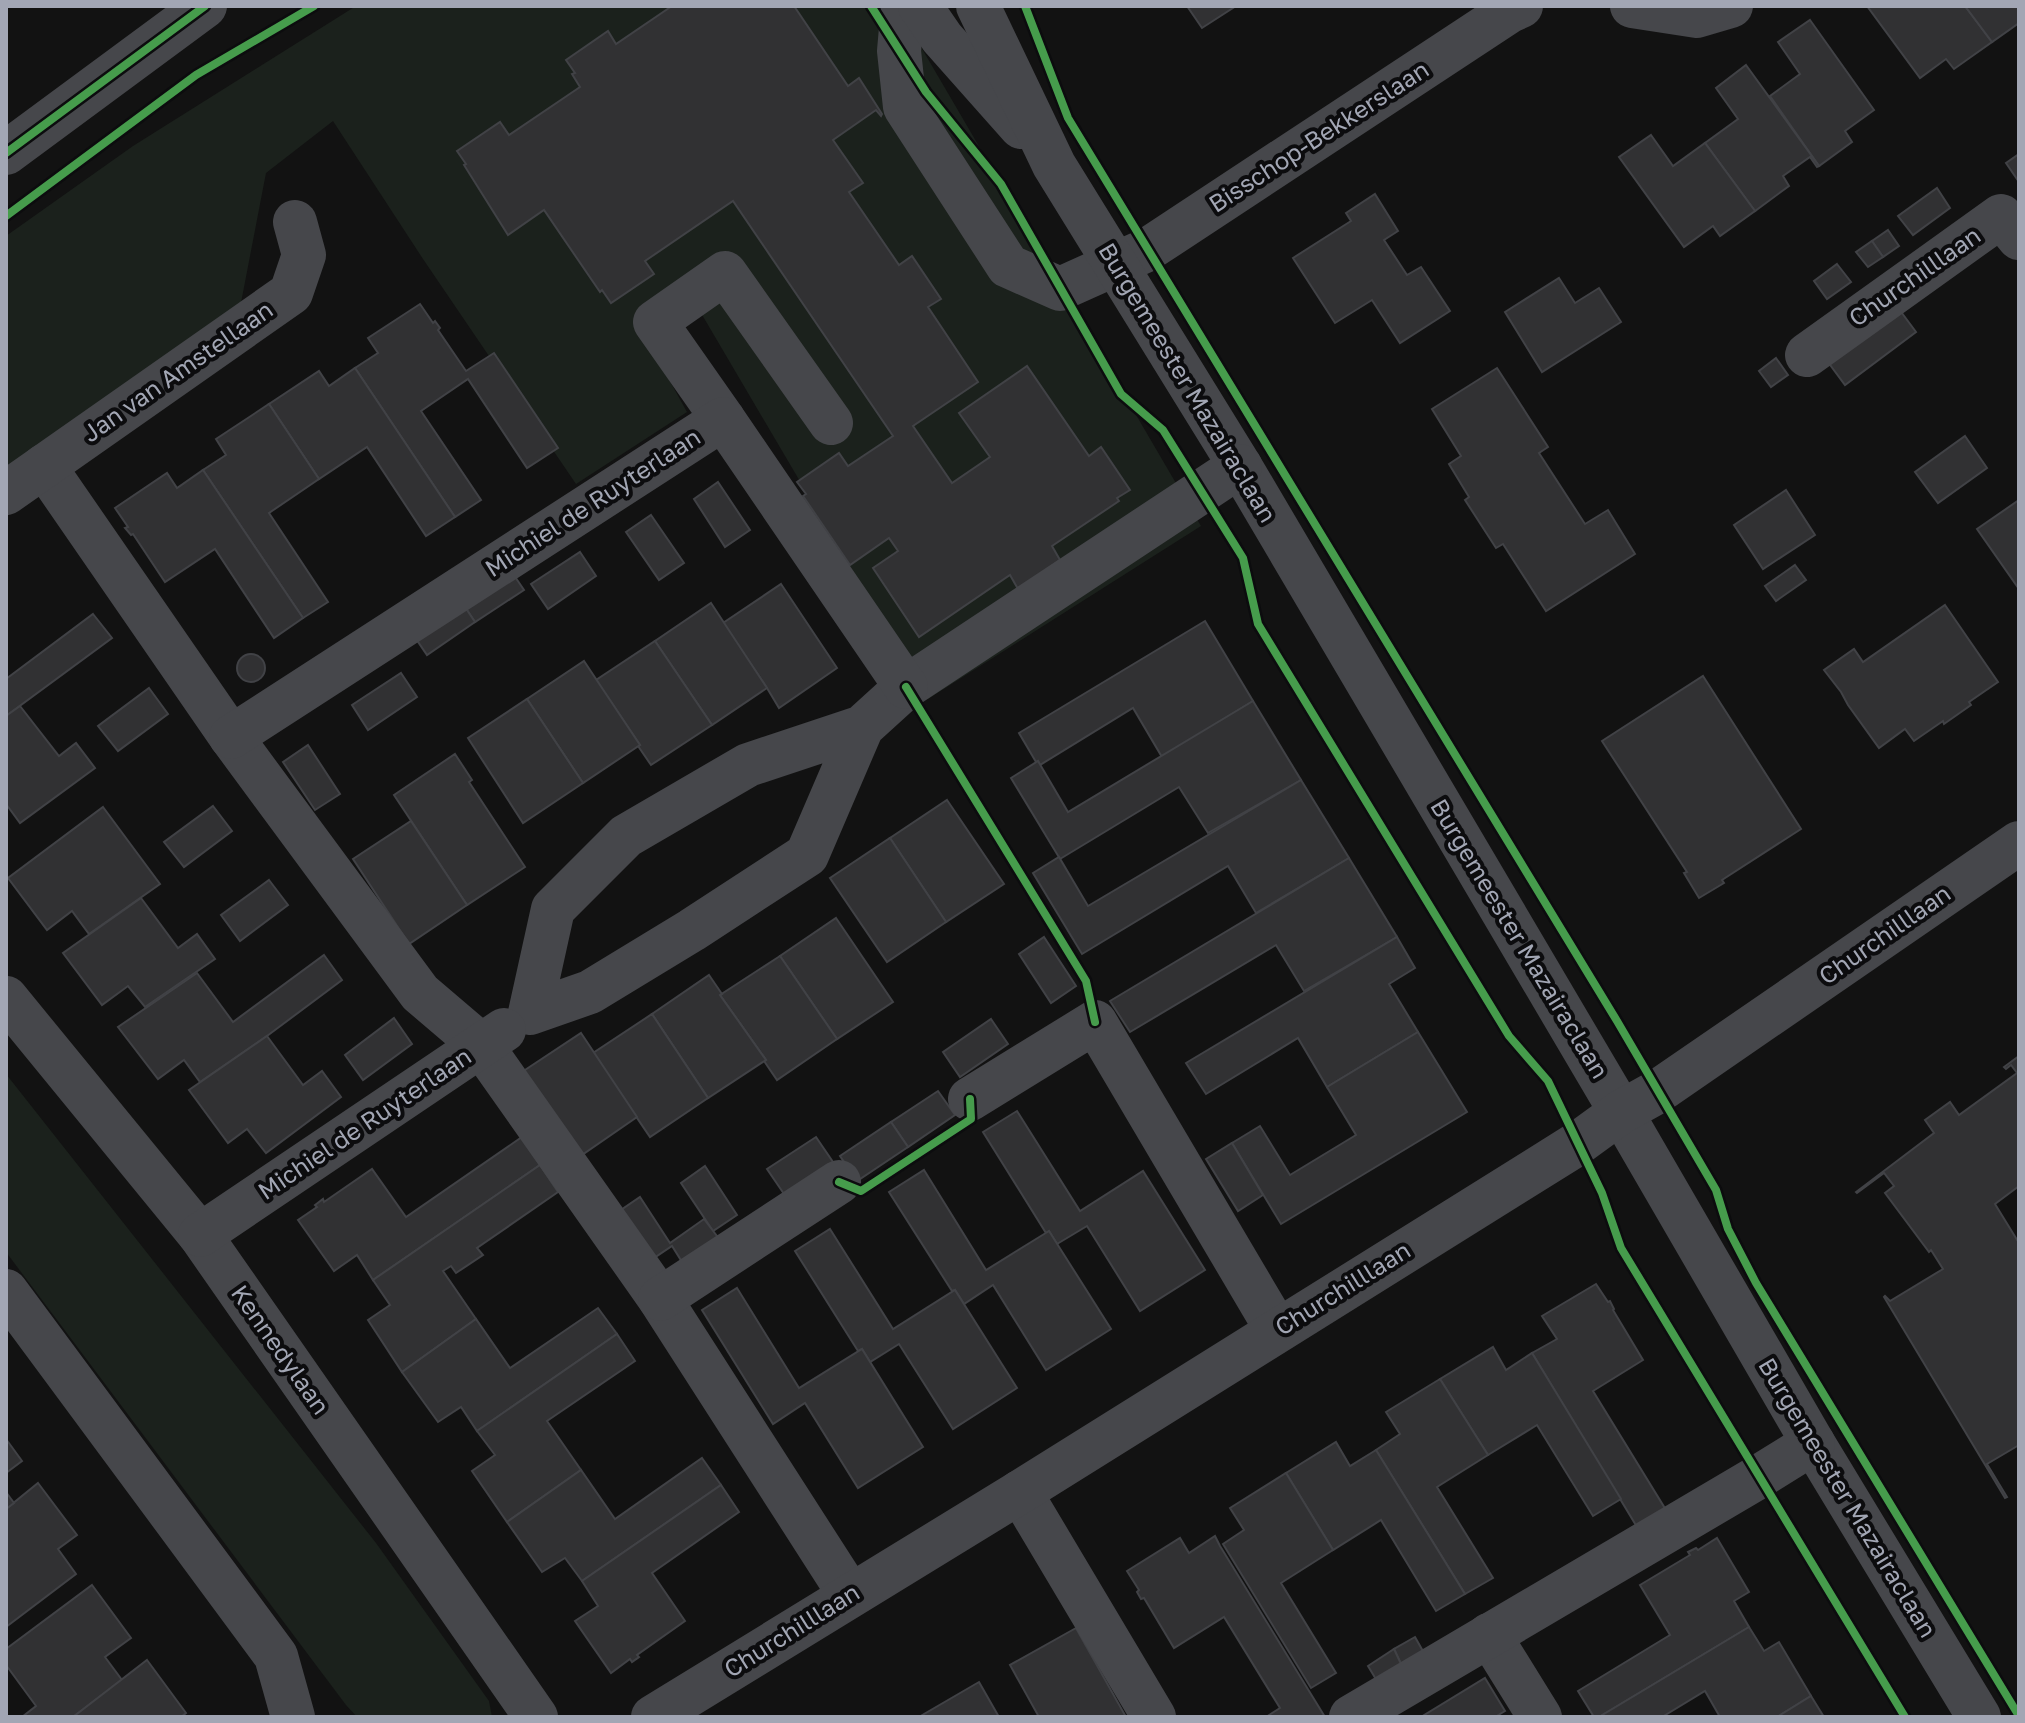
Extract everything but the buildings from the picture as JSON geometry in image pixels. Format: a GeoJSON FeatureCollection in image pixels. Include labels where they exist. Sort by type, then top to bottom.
{"type":"FeatureCollection","features":[{"type":"Feature","properties":{"kind":"street"},"geometry":{"type":"LineString","coordinates":[[6,153],[205,6]]}},
{"type":"Feature","properties":{"kind":"street","name":"Bisschop-Bekkerslaan"},"geometry":{"type":"LineString","coordinates":[[903,6],[899,51],[905,107],[1008,266],[1060,289],[1147,250],[1521,6]]}},
{"type":"Feature","properties":{"kind":"street","name":"Burgemeester Mazairaclaan"},"geometry":{"type":"LineString","coordinates":[[920,6],[942,38],[1054,165]]}},
{"type":"Feature","properties":{"kind":"street","name":"Burgemeester Mazairaclaan"},"geometry":{"type":"LineString","coordinates":[[978,6],[1054,165],[1240,466],[1813,1443],[1979,1717]]}},
{"type":"Feature","properties":{"kind":"street"},"geometry":{"type":"LineString","coordinates":[[1632,6],[1697,16],[1731,6]]}},
{"type":"Feature","properties":{"kind":"street","name":"Churchilllaan"},"geometry":{"type":"LineString","coordinates":[[1807,355],[2001,216],[2019,238]]}},
{"type":"Feature","properties":{"kind":"street","name":"Jan van Amstellaan"},"geometry":{"type":"LineString","coordinates":[[6,493],[291,293],[304,255],[295,222]]}},
{"type":"Feature","properties":{"kind":"street"},"geometry":{"type":"LineString","coordinates":[[723,419],[655,322],[725,273],[831,423]]}},
{"type":"Feature","properties":{"kind":"street","name":"Michiel de Ruyterlaan"},"geometry":{"type":"LineString","coordinates":[[231,737],[723,419],[906,687]]}},
{"type":"Feature","properties":{"kind":"street"},"geometry":{"type":"LineString","coordinates":[[44,466],[231,737],[420,993],[481,1045],[660,1299],[850,1595]]}},
{"type":"Feature","properties":{"kind":"street","name":"Michiel de Ruyterlaan"},"geometry":{"type":"LineString","coordinates":[[530,1013],[553,909],[626,836],[748,765],[862,727],[906,687],[1240,466]]}},
{"type":"Feature","properties":{"kind":"street","name":"Michiel de Ruyterlaan"},"geometry":{"type":"LineString","coordinates":[[200,1235],[530,1013],[590,992],[807,855],[862,727]]}},
{"type":"Feature","properties":{"kind":"street","name":"Churchilllaan"},"geometry":{"type":"LineString","coordinates":[[653,1717],[1577,1144],[2019,843]]}},
{"type":"Feature","properties":{"kind":"street","name":"Kennedylaan"},"geometry":{"type":"LineString","coordinates":[[6,998],[200,1235],[536,1717]]}},
{"type":"Feature","properties":{"kind":"street"},"geometry":{"type":"LineString","coordinates":[[970,1099],[1095,1022],[1277,1330]]}},
{"type":"Feature","properties":{"kind":"street"},"geometry":{"type":"LineString","coordinates":[[660,1299],[839,1182]]}},
{"type":"Feature","properties":{"kind":"street"},"geometry":{"type":"LineString","coordinates":[[6,1291],[276,1656],[293,1717]]}},
{"type":"Feature","properties":{"kind":"street"},"geometry":{"type":"LineString","coordinates":[[1351,1717],[1813,1443]]}},
{"type":"Feature","properties":{"kind":"street"},"geometry":{"type":"LineString","coordinates":[[1020,1492],[1154,1717]]}},
{"type":"Feature","properties":{"kind":"street"},"geometry":{"type":"LineString","coordinates":[[1489,1635],[1540,1717]]}},
{"type":"Feature","properties":{"kind":"shaded area"},"geometry":{"type":"Polygon","coordinates":[[[356,6],[897,6],[1201,526],[928,699],[691,296],[646,338],[687,412],[576,484],[333,121],[266,173],[240,308],[6,468],[6,236],[133,146],[356,6]]]}},
{"type":"Feature","properties":{"kind":"shaded area"},"geometry":{"type":"Polygon","coordinates":[[[6,1074],[376,1543],[489,1701],[492,1717],[357,1717],[346,1705],[6,1252],[6,1074]]]}},
{"type":"Feature","properties":{"kind":"cycle path"},"geometry":{"type":"LineString","coordinates":[[6,153],[205,6]]}},
{"type":"Feature","properties":{"kind":"cycle path"},"geometry":{"type":"LineString","coordinates":[[6,216],[196,75],[314,6]]}},
{"type":"Feature","properties":{"kind":"cycle path"},"geometry":{"type":"LineString","coordinates":[[871,6],[926,92],[1001,184],[1121,394],[1163,430],[1243,558],[1258,624],[1509,1036],[1548,1081],[1602,1193],[1621,1248],[1905,1717]]}},
{"type":"Feature","properties":{"kind":"cycle path"},"geometry":{"type":"LineString","coordinates":[[1025,6],[1068,118],[1617,1021],[1716,1190],[1728,1229],[1756,1283],[2019,1716]]}},
{"type":"Feature","properties":{"kind":"cycle path"},"geometry":{"type":"LineString","coordinates":[[906,687],[1086,981],[1095,1022]]}},
{"type":"Feature","properties":{"kind":"cycle path"},"geometry":{"type":"LineString","coordinates":[[839,1182],[861,1191],[971,1119],[970,1099]]}}]}
